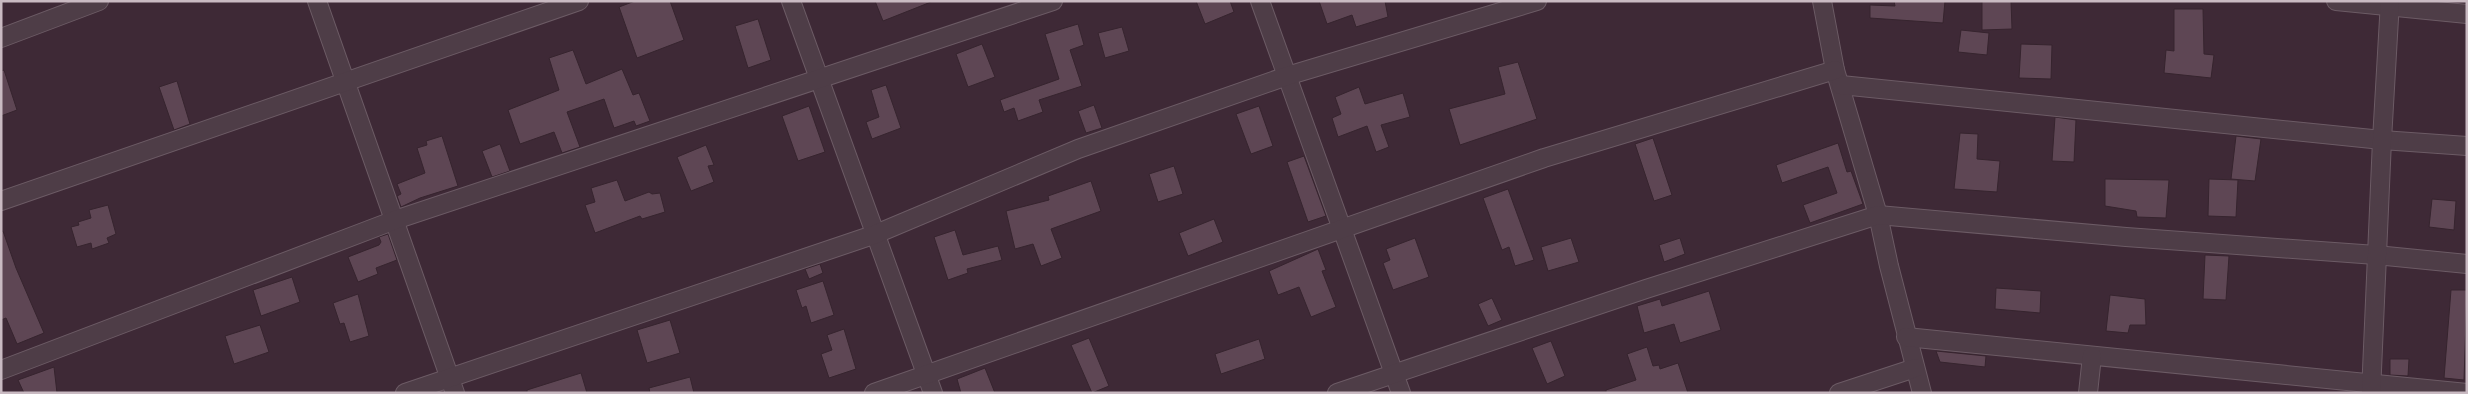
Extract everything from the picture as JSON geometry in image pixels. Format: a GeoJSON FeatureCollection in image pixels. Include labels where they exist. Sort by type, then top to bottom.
{"type":"FeatureCollection","features":[{"type":"Feature","properties":{"kind":"street"},"geometry":{"type":"LineString","coordinates":[[1,38],[99,1]]}},
{"type":"Feature","properties":{"kind":"street"},"geometry":{"type":"LineString","coordinates":[[317,1],[453,386]]}},
{"type":"Feature","properties":{"kind":"street"},"geometry":{"type":"LineString","coordinates":[[1,201],[579,1]]}},
{"type":"Feature","properties":{"kind":"street"},"geometry":{"type":"LineString","coordinates":[[791,1],[821,79],[933,393]]}},
{"type":"Feature","properties":{"kind":"street"},"geometry":{"type":"LineString","coordinates":[[1,370],[395,220],[1053,1]]}},
{"type":"Feature","properties":{"kind":"street"},"geometry":{"type":"LineString","coordinates":[[1260,1],[1401,393]]}},
{"type":"Feature","properties":{"kind":"street"},"geometry":{"type":"LineString","coordinates":[[405,393],[453,386],[876,234],[1078,149],[1287,76],[1537,1]]}},
{"type":"Feature","properties":{"kind":"street"},"geometry":{"type":"LineString","coordinates":[[1822,1],[1838,77],[1878,215],[1906,338],[1922,393]]}},
{"type":"Feature","properties":{"kind":"street"},"geometry":{"type":"LineString","coordinates":[[2336,1],[2390,3],[2467,14]]}},
{"type":"Feature","properties":{"kind":"street"},"geometry":{"type":"LineString","coordinates":[[2371,388],[2376,255],[2390,3]]}},
{"type":"Feature","properties":{"kind":"street"},"geometry":{"type":"LineString","coordinates":[[874,393],[1342,227],[1544,158],[1838,77],[2382,140],[2467,146]]}},
{"type":"Feature","properties":{"kind":"street"},"geometry":{"type":"LineString","coordinates":[[1337,393],[1394,372],[1878,215],[2467,264]]}},
{"type":"Feature","properties":{"kind":"street"},"geometry":{"type":"LineString","coordinates":[[1906,338],[2092,356],[2371,388],[2467,393]]}},
{"type":"Feature","properties":{"kind":"street"},"geometry":{"type":"LineString","coordinates":[[2088,393],[2092,356]]}},
{"type":"Feature","properties":{"kind":"street"},"geometry":{"type":"LineString","coordinates":[[1839,393],[1915,368]]}},
{"type":"Feature","properties":{"kind":"building"},"geometry":{"type":"Polygon","coordinates":[[[635,1],[670,1],[684,40],[637,58],[619,7],[635,1]]]}},
{"type":"Feature","properties":{"kind":"building"},"geometry":{"type":"Polygon","coordinates":[[[875,1],[931,1],[931,2],[883,21],[875,1]]]}},
{"type":"Feature","properties":{"kind":"building"},"geometry":{"type":"Polygon","coordinates":[[[1196,1],[1230,1],[1234,12],[1205,24],[1196,1]]]}},
{"type":"Feature","properties":{"kind":"building"},"geometry":{"type":"Polygon","coordinates":[[[1319,1],[1385,1],[1388,17],[1356,27],[1352,15],[1327,24],[1319,1]]]}},
{"type":"Feature","properties":{"kind":"building"},"geometry":{"type":"Polygon","coordinates":[[[1894,1],[1945,1],[1943,23],[1870,18],[1870,5],[1895,6],[1894,1]]]}},
{"type":"Feature","properties":{"kind":"building"},"geometry":{"type":"Polygon","coordinates":[[[1982,1],[2011,1],[2012,29],[1982,30],[1982,1]]]}},
{"type":"Feature","properties":{"kind":"building"},"geometry":{"type":"Polygon","coordinates":[[[2174,9],[2203,9],[2204,54],[2214,55],[2211,78],[2164,73],[2166,50],[2174,51],[2174,9]]]}},
{"type":"Feature","properties":{"kind":"building"},"geometry":{"type":"Polygon","coordinates":[[[758,19],[771,60],[748,68],[735,26],[758,19]]]}},
{"type":"Feature","properties":{"kind":"building"},"geometry":{"type":"Polygon","coordinates":[[[1078,24],[1084,45],[1070,50],[1082,86],[1039,100],[1043,112],[1018,121],[1014,108],[1004,112],[1000,100],[1059,79],[1045,34],[1078,24]]]}},
{"type":"Feature","properties":{"kind":"building"},"geometry":{"type":"Polygon","coordinates":[[[1122,27],[1129,51],[1105,58],[1098,33],[1122,27]]]}},
{"type":"Feature","properties":{"kind":"building"},"geometry":{"type":"Polygon","coordinates":[[[1961,30],[1989,33],[1987,55],[1958,52],[1961,30]]]}},
{"type":"Feature","properties":{"kind":"building"},"geometry":{"type":"Polygon","coordinates":[[[982,44],[995,77],[968,87],[956,54],[982,44]]]}},
{"type":"Feature","properties":{"kind":"building"},"geometry":{"type":"Polygon","coordinates":[[[2021,44],[2052,45],[2051,79],[2019,78],[2021,44]]]}},
{"type":"Feature","properties":{"kind":"building"},"geometry":{"type":"Polygon","coordinates":[[[573,50],[586,84],[622,69],[633,95],[639,93],[650,121],[636,126],[634,121],[614,128],[604,99],[567,112],[580,147],[562,153],[554,132],[520,144],[508,110],[559,90],[549,58],[573,50]]]}},
{"type":"Feature","properties":{"kind":"building"},"geometry":{"type":"Polygon","coordinates":[[[1518,62],[1537,119],[1460,145],[1449,109],[1505,94],[1498,67],[1518,62]]]}},
{"type":"Feature","properties":{"kind":"building"},"geometry":{"type":"Polygon","coordinates":[[[4,70],[17,110],[1,116],[1,71],[4,70]]]}},
{"type":"Feature","properties":{"kind":"building"},"geometry":{"type":"Polygon","coordinates":[[[177,81],[190,124],[174,130],[159,87],[177,81]]]}},
{"type":"Feature","properties":{"kind":"building"},"geometry":{"type":"Polygon","coordinates":[[[886,85],[901,128],[872,139],[866,122],[879,117],[871,90],[886,85]]]}},
{"type":"Feature","properties":{"kind":"building"},"geometry":{"type":"Polygon","coordinates":[[[1359,87],[1365,104],[1403,93],[1410,117],[1381,125],[1389,147],[1376,152],[1367,126],[1338,137],[1332,118],[1341,114],[1335,97],[1359,87]]]}},
{"type":"Feature","properties":{"kind":"building"},"geometry":{"type":"Polygon","coordinates":[[[1094,105],[1102,128],[1086,133],[1078,111],[1094,105]]]}},
{"type":"Feature","properties":{"kind":"building"},"geometry":{"type":"Polygon","coordinates":[[[809,106],[825,152],[798,161],[782,116],[809,106]]]}},
{"type":"Feature","properties":{"kind":"building"},"geometry":{"type":"Polygon","coordinates":[[[1259,106],[1273,146],[1251,154],[1236,114],[1259,106]]]}},
{"type":"Feature","properties":{"kind":"building"},"geometry":{"type":"Polygon","coordinates":[[[2055,117],[2076,120],[2074,162],[2052,161],[2055,117]]]}},
{"type":"Feature","properties":{"kind":"building"},"geometry":{"type":"Polygon","coordinates":[[[1960,133],[1978,134],[1977,159],[2000,161],[1997,192],[1954,189],[1960,133]]]}},
{"type":"Feature","properties":{"kind":"building"},"geometry":{"type":"Polygon","coordinates":[[[442,136],[458,186],[420,198],[401,207],[397,196],[401,194],[397,184],[425,173],[417,148],[427,145],[426,141],[442,136]]]}},
{"type":"Feature","properties":{"kind":"building"},"geometry":{"type":"Polygon","coordinates":[[[2236,136],[2261,139],[2255,181],[2231,179],[2236,136]]]}},
{"type":"Feature","properties":{"kind":"building"},"geometry":{"type":"Polygon","coordinates":[[[1653,138],[1672,195],[1654,201],[1635,144],[1653,138]]]}},
{"type":"Feature","properties":{"kind":"building"},"geometry":{"type":"Polygon","coordinates":[[[1838,143],[1847,172],[1851,171],[1863,204],[1810,223],[1803,205],[1837,193],[1828,167],[1782,183],[1776,165],[1838,143]]]}},
{"type":"Feature","properties":{"kind":"building"},"geometry":{"type":"Polygon","coordinates":[[[500,144],[510,171],[492,177],[482,151],[500,144]]]}},
{"type":"Feature","properties":{"kind":"building"},"geometry":{"type":"Polygon","coordinates":[[[706,145],[714,165],[708,166],[714,182],[691,191],[677,157],[706,145]]]}},
{"type":"Feature","properties":{"kind":"building"},"geometry":{"type":"Polygon","coordinates":[[[1304,156],[1326,216],[1308,222],[1287,162],[1304,156]]]}},
{"type":"Feature","properties":{"kind":"building"},"geometry":{"type":"Polygon","coordinates":[[[1174,166],[1183,194],[1158,202],[1149,174],[1174,166]]]}},
{"type":"Feature","properties":{"kind":"building"},"geometry":{"type":"Polygon","coordinates":[[[2105,179],[2169,180],[2166,218],[2137,217],[2136,211],[2105,206],[2105,179]]]}},
{"type":"Feature","properties":{"kind":"building"},"geometry":{"type":"Polygon","coordinates":[[[2209,179],[2238,180],[2236,217],[2208,216],[2209,179]]]}},
{"type":"Feature","properties":{"kind":"building"},"geometry":{"type":"Polygon","coordinates":[[[617,180],[625,201],[649,192],[652,194],[660,193],[665,212],[642,219],[640,216],[595,233],[585,205],[595,202],[591,188],[617,180]]]}},
{"type":"Feature","properties":{"kind":"building"},"geometry":{"type":"Polygon","coordinates":[[[1091,181],[1101,211],[1051,229],[1062,258],[1041,266],[1033,244],[1015,249],[1006,211],[1049,200],[1048,196],[1091,181]]]}},
{"type":"Feature","properties":{"kind":"building"},"geometry":{"type":"Polygon","coordinates":[[[1508,189],[1534,260],[1515,266],[1509,247],[1502,250],[1483,198],[1508,189]]]}},
{"type":"Feature","properties":{"kind":"building"},"geometry":{"type":"Polygon","coordinates":[[[2432,199],[2456,201],[2454,230],[2429,227],[2432,199]]]}},
{"type":"Feature","properties":{"kind":"building"},"geometry":{"type":"Polygon","coordinates":[[[108,205],[116,234],[107,238],[109,243],[92,249],[91,243],[77,247],[71,227],[79,225],[78,222],[91,218],[89,210],[108,205]]]}},
{"type":"Feature","properties":{"kind":"building"},"geometry":{"type":"Polygon","coordinates":[[[1214,219],[1223,242],[1188,256],[1179,233],[1214,219]]]}},
{"type":"Feature","properties":{"kind":"building"},"geometry":{"type":"Polygon","coordinates":[[[955,230],[963,255],[998,246],[1002,260],[967,269],[968,273],[948,280],[934,237],[955,230]]]}},
{"type":"Feature","properties":{"kind":"building"},"geometry":{"type":"Polygon","coordinates":[[[3,231],[16,268],[44,333],[17,344],[6,318],[1,320],[1,232],[3,231]]]}},
{"type":"Feature","properties":{"kind":"building"},"geometry":{"type":"Polygon","coordinates":[[[388,234],[397,260],[376,268],[378,274],[358,282],[348,257],[379,245],[381,242],[379,237],[388,234]]]}},
{"type":"Feature","properties":{"kind":"building"},"geometry":{"type":"Polygon","coordinates":[[[1415,238],[1429,277],[1393,290],[1383,263],[1390,260],[1386,249],[1415,238]]]}},
{"type":"Feature","properties":{"kind":"building"},"geometry":{"type":"Polygon","coordinates":[[[1571,238],[1579,262],[1548,271],[1541,247],[1571,238]]]}},
{"type":"Feature","properties":{"kind":"building"},"geometry":{"type":"Polygon","coordinates":[[[1680,238],[1685,254],[1664,262],[1659,245],[1680,238]]]}},
{"type":"Feature","properties":{"kind":"building"},"geometry":{"type":"Polygon","coordinates":[[[1318,249],[1326,270],[1322,271],[1336,307],[1311,317],[1299,287],[1278,295],[1269,271],[1318,249]]]}},
{"type":"Feature","properties":{"kind":"building"},"geometry":{"type":"Polygon","coordinates":[[[2205,255],[2229,256],[2226,300],[2203,299],[2205,255]]]}},
{"type":"Feature","properties":{"kind":"building"},"geometry":{"type":"Polygon","coordinates":[[[820,264],[823,273],[809,279],[805,269],[820,264]]]}},
{"type":"Feature","properties":{"kind":"building"},"geometry":{"type":"Polygon","coordinates":[[[292,277],[300,302],[261,316],[253,290],[292,277]]]}},
{"type":"Feature","properties":{"kind":"building"},"geometry":{"type":"Polygon","coordinates":[[[823,281],[834,315],[811,323],[806,306],[802,308],[796,290],[823,281]]]}},
{"type":"Feature","properties":{"kind":"building"},"geometry":{"type":"Polygon","coordinates":[[[1996,288],[2041,291],[2040,313],[1995,309],[1996,288]]]}},
{"type":"Feature","properties":{"kind":"building"},"geometry":{"type":"Polygon","coordinates":[[[2451,290],[2467,290],[2464,380],[2444,378],[2451,290]]]}},
{"type":"Feature","properties":{"kind":"building"},"geometry":{"type":"Polygon","coordinates":[[[1709,291],[1721,330],[1680,343],[1674,324],[1644,333],[1637,306],[1660,299],[1662,306],[1709,291]]]}},
{"type":"Feature","properties":{"kind":"building"},"geometry":{"type":"Polygon","coordinates":[[[358,294],[369,336],[350,342],[344,323],[340,324],[333,303],[358,294]]]}},
{"type":"Feature","properties":{"kind":"building"},"geometry":{"type":"Polygon","coordinates":[[[2110,295],[2145,299],[2146,325],[2130,325],[2128,333],[2106,331],[2110,295]]]}},
{"type":"Feature","properties":{"kind":"building"},"geometry":{"type":"Polygon","coordinates":[[[1492,298],[1502,320],[1488,326],[1478,304],[1492,298]]]}},
{"type":"Feature","properties":{"kind":"building"},"geometry":{"type":"Polygon","coordinates":[[[670,320],[680,353],[647,363],[637,330],[670,320]]]}},
{"type":"Feature","properties":{"kind":"building"},"geometry":{"type":"Polygon","coordinates":[[[260,325],[269,352],[234,364],[225,336],[260,325]]]}},
{"type":"Feature","properties":{"kind":"building"},"geometry":{"type":"Polygon","coordinates":[[[844,329],[856,369],[829,378],[821,354],[832,350],[827,335],[844,329]]]}},
{"type":"Feature","properties":{"kind":"building"},"geometry":{"type":"Polygon","coordinates":[[[1089,338],[1109,386],[1092,393],[1071,345],[1089,338]]]}},
{"type":"Feature","properties":{"kind":"building"},"geometry":{"type":"Polygon","coordinates":[[[1259,339],[1265,359],[1221,374],[1215,354],[1259,339]]]}},
{"type":"Feature","properties":{"kind":"building"},"geometry":{"type":"Polygon","coordinates":[[[1551,341],[1565,376],[1547,384],[1532,348],[1551,341]]]}},
{"type":"Feature","properties":{"kind":"building"},"geometry":{"type":"Polygon","coordinates":[[[1647,347],[1653,366],[1659,365],[1660,369],[1678,363],[1688,393],[1606,393],[1606,390],[1636,380],[1627,354],[1647,347]]]}},
{"type":"Feature","properties":{"kind":"building"},"geometry":{"type":"Polygon","coordinates":[[[1936,351],[1986,356],[1985,367],[1940,362],[1936,351]]]}},
{"type":"Feature","properties":{"kind":"building"},"geometry":{"type":"Polygon","coordinates":[[[2390,359],[2409,359],[2408,376],[2390,375],[2390,359]]]}},
{"type":"Feature","properties":{"kind":"building"},"geometry":{"type":"Polygon","coordinates":[[[54,367],[57,393],[24,393],[18,380],[54,367]]]}},
{"type":"Feature","properties":{"kind":"building"},"geometry":{"type":"Polygon","coordinates":[[[985,368],[995,393],[961,393],[957,379],[985,368]]]}},
{"type":"Feature","properties":{"kind":"building"},"geometry":{"type":"Polygon","coordinates":[[[581,373],[587,393],[527,393],[527,390],[581,373]]]}},
{"type":"Feature","properties":{"kind":"building"},"geometry":{"type":"Polygon","coordinates":[[[690,377],[694,393],[650,393],[649,388],[690,377]]]}}]}
